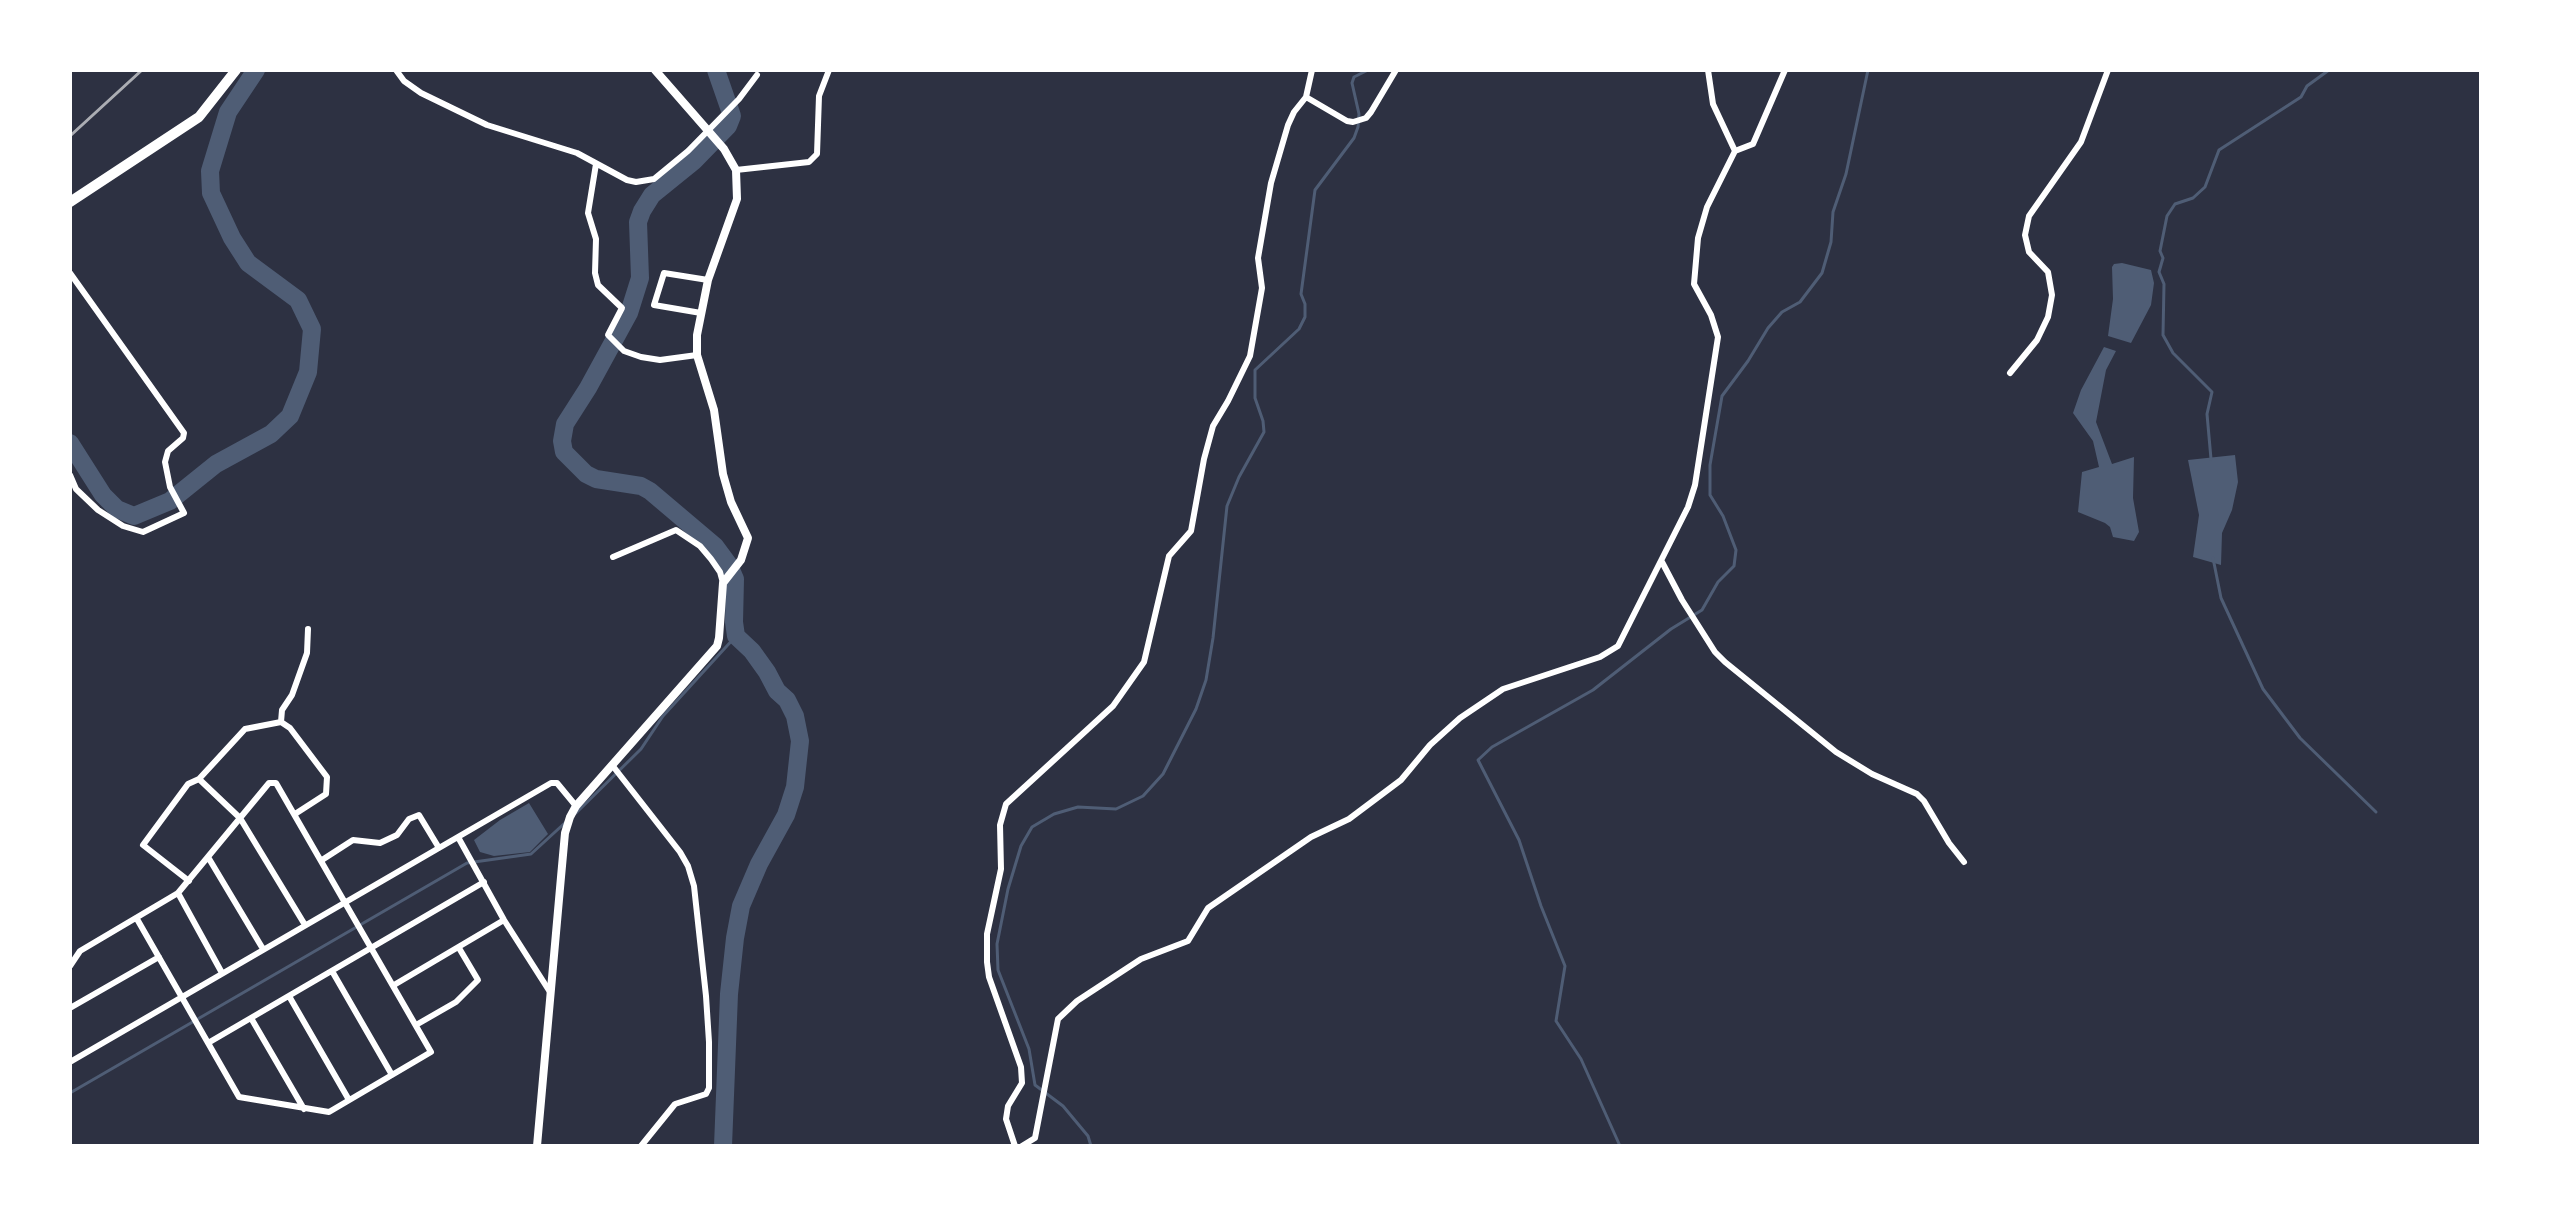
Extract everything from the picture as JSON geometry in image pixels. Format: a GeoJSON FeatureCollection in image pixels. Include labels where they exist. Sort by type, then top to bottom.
{"type":"FeatureCollection","features":[{"type":"Feature","properties":{"kind":"highway"},"geometry":{"type":"LineString","coordinates":[[70,202],[199,117],[236,70]]}},
{"type":"Feature","properties":{"kind":"street"},"geometry":{"type":"LineString","coordinates":[[396,70],[404,81],[421,93],[487,125],[558,147],[627,180],[645,181],[662,173],[709,132],[757,75]]}},
{"type":"Feature","properties":{"kind":"street"},"geometry":{"type":"LineString","coordinates":[[655,70],[724,149],[736,170],[737,199],[708,280],[697,355],[714,410],[723,474],[731,502],[748,538],[741,560],[723,583]]}},
{"type":"Feature","properties":{"kind":"street"},"geometry":{"type":"LineString","coordinates":[[736,170],[809,162],[817,154],[819,96],[829,70]]}},
{"type":"Feature","properties":{"kind":"street"},"geometry":{"type":"LineString","coordinates":[[1015,1146],[1006,1119],[1008,1106],[1022,1083],[1021,1067],[989,977],[987,962],[987,934],[1001,869],[1000,825],[1006,804],[1113,706],[1144,662],[1169,556],[1191,531],[1213,426],[1250,356],[1262,288],[1258,258],[1271,183],[1288,125],[1306,97],[1312,70]]}},
{"type":"Feature","properties":{"kind":"street"},"geometry":{"type":"LineString","coordinates":[[1306,97],[1353,122],[1366,118],[1371,112],[1396,70]]}},
{"type":"Feature","properties":{"kind":"street"},"geometry":{"type":"LineString","coordinates":[[1708,70],[1713,104],[1735,151]]}},
{"type":"Feature","properties":{"kind":"street"},"geometry":{"type":"LineString","coordinates":[[1022,1146],[1035,1138],[1058,1019],[1077,1001],[1141,959],[1188,941],[1208,908],[1311,837],[1359,812],[1401,780],[1430,745],[1460,718],[1503,689],[1600,657],[1618,646],[1692,496],[1718,337],[1711,315],[1694,284],[1698,238],[1707,207],[1735,151],[1753,144],[1785,70]]}},
{"type":"Feature","properties":{"kind":"street"},"geometry":{"type":"LineString","coordinates":[[2010,373],[2037,340],[2048,317],[2052,295],[2048,272],[2029,252],[2025,235],[2029,216],[2081,142],[2108,70]]}},
{"type":"Feature","properties":{"kind":"street"},"geometry":{"type":"LineString","coordinates":[[596,164],[588,213],[596,239],[595,273],[598,285],[622,308],[608,335],[624,351],[641,357],[660,360],[697,355]]}},
{"type":"Feature","properties":{"kind":"street"},"geometry":{"type":"LineString","coordinates":[[70,273],[184,433],[183,438],[168,451],[165,462],[170,487],[184,513],[143,532],[123,526],[98,510],[76,489],[70,475]]}},
{"type":"Feature","properties":{"kind":"street"},"geometry":{"type":"LineString","coordinates":[[701,313],[654,305],[664,273],[708,280]]}},
{"type":"Feature","properties":{"kind":"street"},"geometry":{"type":"LineString","coordinates":[[537,1146],[565,833],[576,806],[717,646],[719,638],[723,583],[720,572],[706,553],[687,536],[676,530],[613,557]]}},
{"type":"Feature","properties":{"kind":"street"},"geometry":{"type":"LineString","coordinates":[[1662,562],[1682,600],[1715,652],[1725,662],[1836,752],[1872,774],[1917,794],[1964,862]]}},
{"type":"Feature","properties":{"kind":"street"},"geometry":{"type":"LineString","coordinates":[[281,722],[282,710],[292,695],[307,653],[308,629]]}},
{"type":"Feature","properties":{"kind":"street"},"geometry":{"type":"LineString","coordinates":[[189,881],[143,845],[188,784],[199,779],[245,729],[281,722],[290,728],[327,777],[326,794],[295,814]]}},
{"type":"Feature","properties":{"kind":"street"},"geometry":{"type":"LineString","coordinates":[[612,765],[663,828],[688,866],[694,886],[707,1011],[709,1088],[706,1094],[675,1104],[641,1146]]}},
{"type":"Feature","properties":{"kind":"street"},"geometry":{"type":"LineString","coordinates":[[199,779],[240,818],[305,925]]}},
{"type":"Feature","properties":{"kind":"street"},"geometry":{"type":"LineString","coordinates":[[70,966],[80,951],[178,893],[269,783],[276,783],[431,1052],[329,1112],[239,1097],[137,919]]}},
{"type":"Feature","properties":{"kind":"street"},"geometry":{"type":"LineString","coordinates":[[70,1062],[551,783],[557,783],[576,806]]}},
{"type":"Feature","properties":{"kind":"street"},"geometry":{"type":"LineString","coordinates":[[322,860],[353,840],[380,843],[397,835],[409,819],[419,815],[439,848]]}},
{"type":"Feature","properties":{"kind":"street"},"geometry":{"type":"LineString","coordinates":[[458,837],[504,920],[550,992]]}},
{"type":"Feature","properties":{"kind":"street"},"geometry":{"type":"LineString","coordinates":[[208,857],[263,949]]}},
{"type":"Feature","properties":{"kind":"street"},"geometry":{"type":"LineString","coordinates":[[208,1043],[484,882]]}},
{"type":"Feature","properties":{"kind":"street"},"geometry":{"type":"LineString","coordinates":[[178,893],[222,973]]}},
{"type":"Feature","properties":{"kind":"street"},"geometry":{"type":"LineString","coordinates":[[394,985],[504,920]]}},
{"type":"Feature","properties":{"kind":"street"},"geometry":{"type":"LineString","coordinates":[[416,1025],[456,1002],[478,980],[459,948]]}},
{"type":"Feature","properties":{"kind":"street"},"geometry":{"type":"LineString","coordinates":[[70,1008],[159,957]]}},
{"type":"Feature","properties":{"kind":"street"},"geometry":{"type":"LineString","coordinates":[[332,971],[392,1075]]}},
{"type":"Feature","properties":{"kind":"street"},"geometry":{"type":"LineString","coordinates":[[289,996],[349,1100]]}},
{"type":"Feature","properties":{"kind":"street"},"geometry":{"type":"LineString","coordinates":[[251,1018],[304,1109]]}},
{"type":"Feature","properties":{"kind":"water"},"geometry":{"type":"Polygon","coordinates":[[[2122,263],[2151,270],[2154,283],[2151,305],[2131,343],[2108,336],[2113,299],[2112,267],[2122,263]]]}},
{"type":"Feature","properties":{"kind":"water"},"geometry":{"type":"Polygon","coordinates":[[[2104,347],[2116,351],[2106,370],[2096,422],[2112,464],[2134,457],[2133,498],[2139,532],[2134,541],[2113,537],[2105,523],[2078,512],[2082,472],[2099,467],[2093,441],[2073,413],[2081,390],[2104,347]]]}},
{"type":"Feature","properties":{"kind":"water"},"geometry":{"type":"Polygon","coordinates":[[[2235,455],[2238,482],[2232,510],[2222,533],[2221,565],[2193,557],[2199,515],[2188,460],[2235,455]]]}},
{"type":"Feature","properties":{"kind":"water"},"geometry":{"type":"Polygon","coordinates":[[[529,803],[548,834],[530,852],[494,856],[480,852],[474,840],[529,803]]]}},
{"type":"Feature","properties":{"kind":"waterway"},"geometry":{"type":"LineString","coordinates":[[70,443],[103,495],[117,509],[134,516],[170,501],[216,464],[271,434],[290,416],[308,372],[312,329],[298,300],[248,263],[232,238],[211,193],[210,171],[228,112],[256,70]]}},
{"type":"Feature","properties":{"kind":"waterway"},"geometry":{"type":"LineString","coordinates":[[716,70],[732,116],[728,126],[694,161],[652,195],[642,211],[638,222],[640,278],[629,313],[565,424],[562,441],[564,452],[586,474],[596,479],[641,486],[650,491],[715,546],[735,579],[736,636],[752,651],[795,716],[800,741],[795,787],[786,815],[759,864],[741,906],[735,938],[729,994],[723,1146]]}},
{"type":"Feature","properties":{"kind":"waterway"},"geometry":{"type":"LineString","coordinates":[[1091,1146],[1088,1136],[1063,1106],[1035,1085],[1029,1049],[998,970],[997,944],[1008,889],[1021,846],[1032,827],[1054,814],[1078,807],[1116,809],[1143,796],[1163,774],[1196,709],[1206,680],[1213,638],[1227,506],[1264,432],[1255,398],[1255,370],[1299,329],[1305,317],[1301,294],[1315,190],[1354,138],[1359,114],[1352,83],[1354,77],[1368,70]]}},
{"type":"Feature","properties":{"kind":"waterway"},"geometry":{"type":"LineString","coordinates":[[1620,1146],[1581,1059],[1556,1021],[1565,966],[1519,840],[1478,760],[1492,747],[1593,690],[1671,629],[1702,610],[1718,582],[1734,566],[1736,550],[1723,516],[1710,495],[1710,465],[1722,396],[1768,328],[1782,312],[1800,302],[1822,273],[1831,242],[1833,212],[1846,174],[1868,70]]}},
{"type":"Feature","properties":{"kind":"waterway"},"geometry":{"type":"LineString","coordinates":[[2211,459],[2207,414],[2212,392],[2173,353],[2163,335],[2164,284],[2159,272],[2167,216],[2175,204],[2193,198],[2205,187],[2219,150],[2301,97],[2307,86],[2329,70]]}},
{"type":"Feature","properties":{"kind":"waterway"},"geometry":{"type":"LineString","coordinates":[[2213,558],[2221,598],[2263,689],[2300,738],[2376,812]]}},
{"type":"Feature","properties":{"kind":"waterway"},"geometry":{"type":"LineString","coordinates":[[576,813],[641,749],[663,716],[736,636]]}},
{"type":"Feature","properties":{"kind":"waterway"},"geometry":{"type":"LineString","coordinates":[[70,1093],[467,863],[531,854],[567,821]]}},
{"type":"Feature","properties":{"kind":"railway"},"geometry":{"type":"LineString","coordinates":[[70,136],[142,70]]}}]}
